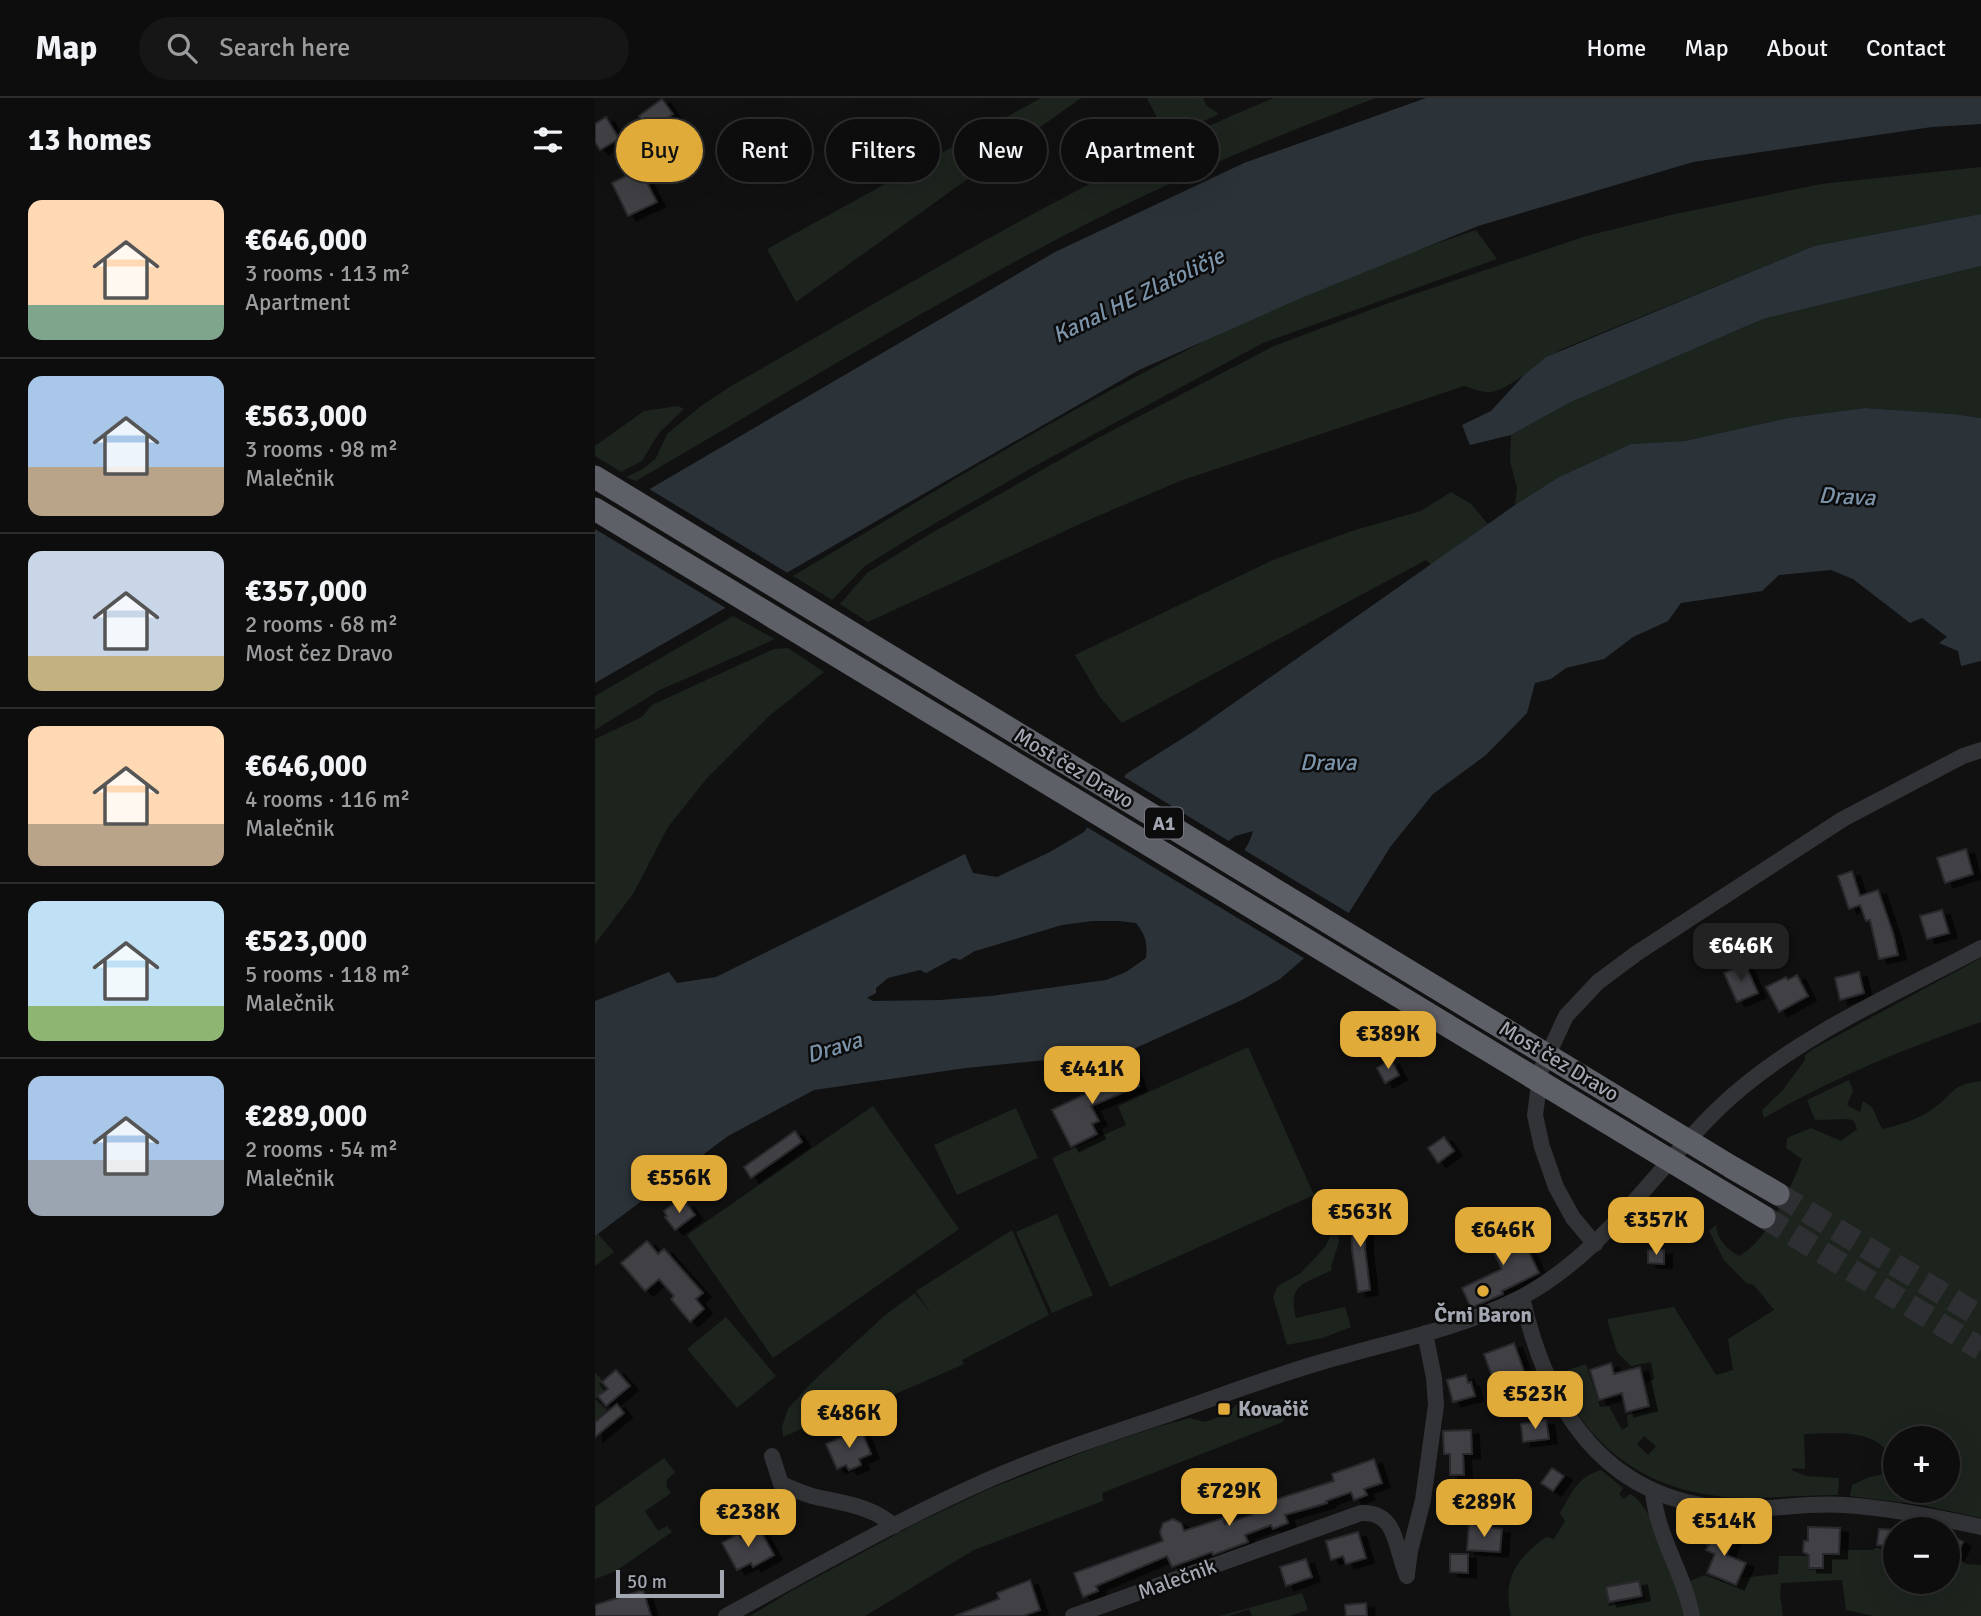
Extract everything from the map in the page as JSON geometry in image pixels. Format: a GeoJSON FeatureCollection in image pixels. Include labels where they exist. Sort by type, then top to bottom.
{"type":"FeatureCollection","features":[{"type":"Feature","properties":{"kind":"highway","name":"Most čez Dravo"},"geometry":{"type":"LineString","coordinates":[[595,477],[1778,1194]]}},
{"type":"Feature","properties":{"kind":"highway","name":"Most čez Dravo"},"geometry":{"type":"LineString","coordinates":[[595,509],[1764,1217]]}},
{"type":"Feature","properties":{"kind":"street"},"geometry":{"type":"LineString","coordinates":[[1595,1244],[1573,1218],[1556,1187],[1542,1147],[1535,1115],[1541,1070],[1566,1016],[1598,982],[1637,953],[1843,818],[1963,756],[1981,750]]}},
{"type":"Feature","properties":{"kind":"street"},"geometry":{"type":"LineString","coordinates":[[726,1616],[894,1526],[994,1478],[1058,1452],[1320,1362],[1476,1317],[1522,1297],[1566,1269],[1595,1244],[1709,1118],[1772,1064],[1837,1024],[1981,948]]}},
{"type":"Feature","properties":{"kind":"street"},"geometry":{"type":"LineString","coordinates":[[1522,1297],[1551,1387],[1572,1423],[1585,1440],[1618,1470],[1653,1491],[1701,1506],[1738,1509],[1843,1504],[1981,1527]]}},
{"type":"Feature","properties":{"kind":"street","name":"Malečnik"},"geometry":{"type":"LineString","coordinates":[[1073,1616],[1361,1513],[1374,1512],[1387,1520],[1407,1576],[1410,1551],[1423,1500],[1436,1405],[1434,1378],[1425,1333]]}},
{"type":"Feature","properties":{"kind":"street"},"geometry":{"type":"LineString","coordinates":[[772,1456],[781,1484],[809,1495],[864,1508],[884,1517],[894,1526]]}},
{"type":"Feature","properties":{"kind":"street"},"geometry":{"type":"LineString","coordinates":[[1653,1491],[1654,1510],[1688,1598],[1692,1616]]}},
{"type":"Feature","properties":{"kind":"shaded area"},"geometry":{"type":"Polygon","coordinates":[[[1041,98],[1081,98],[1047,122],[1047,119],[1003,119],[1041,98]]]}},
{"type":"Feature","properties":{"kind":"shaded area"},"geometry":{"type":"Polygon","coordinates":[[[1147,98],[1203,98],[1206,105],[1219,114],[1208,119],[1158,119],[1147,98]]]}},
{"type":"Feature","properties":{"kind":"shaded area"},"geometry":{"type":"Polygon","coordinates":[[[1274,98],[1376,98],[1219,162],[1219,122],[1274,98]]]}},
{"type":"Feature","properties":{"kind":"shaded area"},"geometry":{"type":"Polygon","coordinates":[[[954,146],[954,182],[964,182],[796,302],[767,249],[889,182],[940,182],[940,154],[954,146]]]}},
{"type":"Feature","properties":{"kind":"shaded area"},"geometry":{"type":"Polygon","coordinates":[[[1981,167],[1981,214],[1814,246],[1562,349],[1499,390],[1485,392],[1464,386],[1180,481],[1093,518],[868,622],[840,604],[867,573],[930,534],[1098,438],[1274,346],[1397,300],[1586,236],[1675,214],[1821,184],[1981,167]]]}},
{"type":"Feature","properties":{"kind":"shaded area"},"geometry":{"type":"Polygon","coordinates":[[[1093,182],[1174,182],[1018,260],[636,481],[626,477],[643,469],[656,458],[667,434],[731,386],[1093,182]]]}},
{"type":"Feature","properties":{"kind":"shaded area"},"geometry":{"type":"Polygon","coordinates":[[[1476,230],[1497,259],[1263,343],[1033,467],[915,535],[865,566],[832,600],[793,576],[1064,416],[1203,342],[1347,276],[1476,230]]]}},
{"type":"Feature","properties":{"kind":"shaded area"},"geometry":{"type":"Polygon","coordinates":[[[1981,266],[1981,418],[1865,408],[1788,418],[1685,441],[1631,444],[1559,477],[1515,505],[1517,488],[1510,461],[1511,435],[1571,402],[1763,319],[1981,266]]]}},
{"type":"Feature","properties":{"kind":"shaded area"},"geometry":{"type":"Polygon","coordinates":[[[678,406],[684,409],[659,433],[642,461],[621,472],[595,456],[595,446],[644,411],[678,406]]]}},
{"type":"Feature","properties":{"kind":"shaded area"},"geometry":{"type":"Polygon","coordinates":[[[1451,492],[1471,504],[1488,524],[1432,565],[1426,560],[1122,723],[1100,697],[1075,655],[1273,560],[1352,531],[1421,511],[1451,492]]]}},
{"type":"Feature","properties":{"kind":"shaded area"},"geometry":{"type":"Polygon","coordinates":[[[733,616],[775,639],[660,690],[595,730],[595,696],[733,616]]]}},
{"type":"Feature","properties":{"kind":"shaded area"},"geometry":{"type":"Polygon","coordinates":[[[788,648],[824,672],[768,717],[707,778],[668,827],[633,894],[595,944],[595,739],[642,717],[652,705],[774,649],[788,648]]]}},
{"type":"Feature","properties":{"kind":"shaded area"},"geometry":{"type":"Polygon","coordinates":[[[1981,958],[1981,1022],[1870,1065],[1764,1118],[1762,1110],[1782,1091],[1805,1060],[1805,1055],[1813,1049],[1981,958]]]}},
{"type":"Feature","properties":{"kind":"shaded area"},"geometry":{"type":"Polygon","coordinates":[[[1248,1047],[1314,1195],[1110,1287],[1052,1158],[1126,1125],[1118,1106],[1248,1047]]]}},
{"type":"Feature","properties":{"kind":"shaded area"},"geometry":{"type":"Polygon","coordinates":[[[1849,1080],[1853,1091],[1847,1105],[1860,1112],[1863,1101],[1872,1107],[1882,1129],[1922,1115],[1958,1087],[1981,1081],[1981,1518],[1905,1503],[1960,1503],[1960,1426],[1883,1426],[1883,1447],[1868,1438],[1855,1435],[1804,1434],[1805,1469],[1791,1470],[1806,1476],[1839,1478],[1838,1495],[1723,1497],[1692,1492],[1663,1482],[1636,1469],[1612,1452],[1590,1430],[1571,1404],[1556,1374],[1586,1364],[1600,1407],[1609,1406],[1622,1430],[1628,1426],[1627,1415],[1649,1411],[1644,1385],[1654,1379],[1651,1362],[1631,1366],[1617,1352],[1607,1319],[1674,1307],[1716,1375],[1733,1370],[1728,1339],[1774,1310],[1754,1285],[1746,1283],[1724,1260],[1709,1231],[1716,1225],[1723,1244],[1739,1256],[1759,1239],[1768,1227],[1802,1159],[1786,1148],[1787,1138],[1811,1128],[1841,1141],[1857,1129],[1854,1121],[1848,1119],[1815,1120],[1807,1100],[1849,1080]],[[1644,1436],[1637,1444],[1648,1455],[1656,1446],[1644,1436]]]}},
{"type":"Feature","properties":{"kind":"shaded area"},"geometry":{"type":"Polygon","coordinates":[[[873,1106],[959,1229],[773,1358],[687,1235],[873,1106]]]}},
{"type":"Feature","properties":{"kind":"shaded area"},"geometry":{"type":"Polygon","coordinates":[[[1016,1108],[1038,1158],[957,1195],[934,1145],[1016,1108]]]}},
{"type":"Feature","properties":{"kind":"shaded area"},"geometry":{"type":"Polygon","coordinates":[[[1337,1198],[1339,1242],[1332,1270],[1300,1286],[1294,1298],[1294,1307],[1296,1318],[1345,1307],[1351,1327],[1323,1338],[1287,1345],[1273,1297],[1278,1286],[1301,1273],[1325,1247],[1330,1237],[1323,1201],[1337,1198]]]}},
{"type":"Feature","properties":{"kind":"shaded area"},"geometry":{"type":"Polygon","coordinates":[[[1057,1214],[1093,1295],[1052,1313],[1016,1232],[1057,1214]]]}},
{"type":"Feature","properties":{"kind":"shaded area"},"geometry":{"type":"Polygon","coordinates":[[[1012,1230],[1049,1315],[962,1360],[964,1364],[884,1399],[881,1394],[783,1437],[782,1427],[788,1409],[810,1384],[884,1316],[915,1293],[931,1314],[916,1291],[1012,1230]]]}},
{"type":"Feature","properties":{"kind":"shaded area"},"geometry":{"type":"Polygon","coordinates":[[[598,1234],[614,1252],[595,1266],[595,1236],[598,1234]]]}},
{"type":"Feature","properties":{"kind":"shaded area"},"geometry":{"type":"Polygon","coordinates":[[[726,1317],[776,1376],[737,1408],[687,1349],[726,1317]]]}},
{"type":"Feature","properties":{"kind":"shaded area"},"geometry":{"type":"Polygon","coordinates":[[[595,1372],[603,1381],[599,1384],[604,1391],[595,1399],[595,1372]]]}},
{"type":"Feature","properties":{"kind":"shaded area"},"geometry":{"type":"Polygon","coordinates":[[[595,1399],[607,1410],[595,1421],[595,1399]]]}},
{"type":"Feature","properties":{"kind":"shaded area"},"geometry":{"type":"Polygon","coordinates":[[[1240,1401],[1247,1408],[1276,1402],[1283,1410],[1283,1422],[1102,1493],[1103,1501],[974,1550],[865,1616],[750,1616],[919,1522],[989,1489],[1099,1446],[1157,1427],[1190,1418],[1205,1422],[1227,1414],[1240,1401]]]}},
{"type":"Feature","properties":{"kind":"shaded area"},"geometry":{"type":"Polygon","coordinates":[[[664,1458],[675,1472],[667,1480],[666,1486],[671,1493],[645,1511],[658,1531],[667,1526],[672,1532],[616,1571],[595,1579],[595,1507],[664,1458]]]}},
{"type":"Feature","properties":{"kind":"shaded area"},"geometry":{"type":"Polygon","coordinates":[[[1601,1470],[1623,1488],[1619,1494],[1624,1499],[1630,1494],[1648,1514],[1665,1549],[1687,1616],[1511,1616],[1509,1591],[1514,1570],[1527,1553],[1546,1537],[1554,1539],[1565,1521],[1560,1513],[1568,1499],[1581,1481],[1601,1470]],[[1640,1581],[1605,1586],[1609,1606],[1645,1599],[1640,1581]]]}},
{"type":"Feature","properties":{"kind":"shaded area"},"geometry":{"type":"Polygon","coordinates":[[[1883,1474],[1883,1500],[1850,1496],[1852,1485],[1883,1474]]]}},
{"type":"Feature","properties":{"kind":"shaded area"},"geometry":{"type":"Polygon","coordinates":[[[1883,1549],[1883,1594],[1960,1594],[1960,1560],[1981,1565],[1981,1616],[1874,1616],[1846,1610],[1842,1580],[1781,1583],[1783,1616],[1696,1616],[1688,1582],[1704,1575],[1737,1587],[1740,1578],[1778,1574],[1779,1556],[1808,1556],[1809,1570],[1823,1568],[1823,1556],[1841,1554],[1841,1550],[1883,1549]]]}},
{"type":"Feature","properties":{"kind":"shaded area"},"geometry":{"type":"Polygon","coordinates":[[[1302,1593],[1308,1610],[1289,1616],[1252,1616],[1249,1609],[1229,1616],[1220,1616],[1302,1593]]]}},
{"type":"Feature","properties":{"kind":"water","name":"Kanal HE Zlatoličje"},"geometry":{"type":"Polygon","coordinates":[[[1426,98],[1981,98],[1981,124],[1932,127],[1693,162],[1478,226],[1301,298],[1139,370],[595,683],[595,521],[1055,252],[1204,182],[1219,182],[1219,175],[1244,163],[1426,98]]]}},
{"type":"Feature","properties":{"kind":"water"},"geometry":{"type":"Polygon","coordinates":[[[1981,214],[1981,266],[1763,319],[1571,402],[1511,435],[1470,445],[1462,425],[1491,411],[1523,376],[1546,357],[1814,246],[1981,214]]]}},
{"type":"Feature","properties":{"kind":"water","name":"Drava"},"geometry":{"type":"Polygon","coordinates":[[[1865,408],[1981,418],[1981,661],[1961,666],[1958,651],[1939,643],[1947,637],[1922,618],[1910,623],[1853,579],[1831,570],[1779,575],[1762,591],[1681,603],[1668,621],[1633,637],[1604,659],[1566,668],[1551,679],[1535,683],[1527,713],[1486,755],[1433,794],[1391,846],[1340,927],[1280,979],[1244,999],[1127,1052],[966,1068],[814,1090],[728,1136],[595,1236],[595,1001],[669,972],[677,983],[716,977],[965,854],[973,873],[997,877],[1050,852],[1084,832],[1126,774],[1194,731],[1515,505],[1559,477],[1631,444],[1685,441],[1788,418],[1865,408]],[[1253,831],[1235,836],[1193,870],[1210,883],[1242,854],[1253,831]],[[1092,921],[1062,925],[975,951],[960,960],[954,958],[926,973],[920,970],[888,978],[876,988],[876,993],[867,998],[873,1001],[940,1000],[991,996],[1106,980],[1126,972],[1146,958],[1145,939],[1136,923],[1092,921]]]}},
{"type":"Feature","properties":{"kind":"pier"},"geometry":{"type":"Polygon","coordinates":[[[646,487],[791,575],[729,610],[595,529],[595,517],[646,487]]]}},
{"type":"Feature","properties":{"kind":"pier"},"geometry":{"type":"Polygon","coordinates":[[[1121,775],[1232,843],[1197,872],[1209,880],[1236,858],[1241,848],[1352,915],[1343,929],[1307,960],[1085,826],[1121,775]]]}},
{"type":"Feature","properties":{"kind":"building"},"geometry":{"type":"Polygon","coordinates":[[[662,99],[673,114],[666,119],[641,119],[639,116],[662,99]]]}},
{"type":"Feature","properties":{"kind":"building"},"geometry":{"type":"Polygon","coordinates":[[[606,117],[616,134],[616,141],[600,150],[595,142],[595,124],[606,117]]]}},
{"type":"Feature","properties":{"kind":"building"},"geometry":{"type":"Polygon","coordinates":[[[647,182],[657,202],[628,216],[612,183],[647,182]]]}},
{"type":"Feature","properties":{"kind":"building"},"geometry":{"type":"Polygon","coordinates":[[[1966,849],[1973,874],[1945,883],[1937,858],[1966,849]]]}},
{"type":"Feature","properties":{"kind":"building"},"geometry":{"type":"Polygon","coordinates":[[[1852,871],[1860,896],[1878,890],[1898,955],[1879,959],[1870,920],[1866,921],[1860,905],[1849,909],[1838,876],[1852,871]]]}},
{"type":"Feature","properties":{"kind":"building"},"geometry":{"type":"Polygon","coordinates":[[[1942,910],[1949,933],[1927,939],[1920,916],[1942,910]]]}},
{"type":"Feature","properties":{"kind":"building"},"geometry":{"type":"Polygon","coordinates":[[[1745,964],[1758,993],[1737,1002],[1724,973],[1745,964]]]}},
{"type":"Feature","properties":{"kind":"building"},"geometry":{"type":"Polygon","coordinates":[[[1859,972],[1864,993],[1840,1000],[1835,978],[1859,972]]]}},
{"type":"Feature","properties":{"kind":"building"},"geometry":{"type":"Polygon","coordinates":[[[1797,975],[1808,996],[1779,1012],[1766,987],[1786,977],[1788,980],[1797,975]]]}},
{"type":"Feature","properties":{"kind":"building"},"geometry":{"type":"Polygon","coordinates":[[[1391,1060],[1399,1075],[1385,1083],[1377,1068],[1391,1060]]]}},
{"type":"Feature","properties":{"kind":"building"},"geometry":{"type":"Polygon","coordinates":[[[1132,1067],[1139,1086],[1091,1106],[1099,1121],[1092,1124],[1097,1134],[1071,1147],[1052,1110],[1096,1089],[1093,1083],[1132,1067]]]}},
{"type":"Feature","properties":{"kind":"building"},"geometry":{"type":"Polygon","coordinates":[[[795,1131],[802,1142],[751,1178],[744,1167],[795,1131]]]}},
{"type":"Feature","properties":{"kind":"building"},"geometry":{"type":"Polygon","coordinates":[[[1444,1137],[1454,1151],[1438,1163],[1428,1148],[1444,1137]]]}},
{"type":"Feature","properties":{"kind":"building"},"geometry":{"type":"Polygon","coordinates":[[[679,1200],[682,1206],[686,1203],[695,1215],[675,1230],[665,1217],[667,1216],[664,1211],[679,1200]]]}},
{"type":"Feature","properties":{"kind":"building"},"geometry":{"type":"Polygon","coordinates":[[[1351,1208],[1365,1208],[1365,1249],[1370,1290],[1358,1292],[1352,1250],[1351,1208]]]}},
{"type":"Feature","properties":{"kind":"building"},"geometry":{"type":"Polygon","coordinates":[[[1515,1223],[1539,1273],[1502,1291],[1503,1294],[1471,1308],[1462,1288],[1502,1269],[1486,1237],[1515,1223]]]}},
{"type":"Feature","properties":{"kind":"building"},"geometry":{"type":"Polygon","coordinates":[[[647,1241],[658,1254],[664,1249],[703,1293],[696,1299],[704,1309],[690,1322],[671,1299],[674,1296],[659,1279],[645,1291],[621,1263],[647,1241]]]}},
{"type":"Feature","properties":{"kind":"building"},"geometry":{"type":"Polygon","coordinates":[[[1648,1250],[1664,1250],[1664,1264],[1648,1263],[1648,1250]]]}},
{"type":"Feature","properties":{"kind":"building"},"geometry":{"type":"Polygon","coordinates":[[[1514,1343],[1525,1374],[1495,1384],[1484,1354],[1514,1343]]]}},
{"type":"Feature","properties":{"kind":"building"},"geometry":{"type":"Polygon","coordinates":[[[1611,1363],[1614,1374],[1640,1367],[1649,1406],[1626,1412],[1622,1393],[1599,1400],[1590,1370],[1611,1363]]]}},
{"type":"Feature","properties":{"kind":"building"},"geometry":{"type":"Polygon","coordinates":[[[616,1370],[630,1386],[606,1406],[598,1396],[608,1389],[602,1382],[616,1370]]]}},
{"type":"Feature","properties":{"kind":"building"},"geometry":{"type":"Polygon","coordinates":[[[1466,1375],[1475,1396],[1453,1402],[1447,1380],[1466,1375]]]}},
{"type":"Feature","properties":{"kind":"building"},"geometry":{"type":"Polygon","coordinates":[[[617,1404],[624,1413],[595,1437],[595,1422],[617,1404]]]}},
{"type":"Feature","properties":{"kind":"building"},"geometry":{"type":"Polygon","coordinates":[[[1546,1420],[1549,1439],[1523,1442],[1521,1424],[1546,1420]]]}},
{"type":"Feature","properties":{"kind":"building"},"geometry":{"type":"Polygon","coordinates":[[[861,1429],[871,1454],[859,1459],[861,1465],[849,1470],[846,1465],[837,1469],[826,1444],[861,1429]]]}},
{"type":"Feature","properties":{"kind":"building"},"geometry":{"type":"Polygon","coordinates":[[[1471,1430],[1472,1454],[1463,1454],[1464,1475],[1450,1475],[1450,1454],[1444,1454],[1443,1431],[1471,1430]]]}},
{"type":"Feature","properties":{"kind":"building"},"geometry":{"type":"Polygon","coordinates":[[[1374,1459],[1382,1483],[1364,1489],[1367,1495],[1354,1500],[1351,1492],[1326,1501],[1327,1503],[1285,1515],[1288,1523],[1273,1529],[1271,1525],[1245,1535],[1248,1542],[1213,1555],[1212,1552],[1172,1567],[1167,1556],[1096,1586],[1098,1591],[1083,1597],[1074,1573],[1163,1541],[1160,1532],[1163,1523],[1173,1519],[1181,1523],[1184,1531],[1223,1518],[1225,1524],[1252,1515],[1249,1508],[1334,1481],[1332,1474],[1374,1459]]]}},
{"type":"Feature","properties":{"kind":"building"},"geometry":{"type":"Polygon","coordinates":[[[1552,1468],[1564,1476],[1553,1491],[1541,1483],[1552,1468]]]}},
{"type":"Feature","properties":{"kind":"building"},"geometry":{"type":"Polygon","coordinates":[[[1469,1524],[1502,1529],[1500,1552],[1467,1550],[1469,1524]]]}},
{"type":"Feature","properties":{"kind":"building"},"geometry":{"type":"Polygon","coordinates":[[[1808,1527],[1840,1528],[1839,1554],[1823,1554],[1823,1568],[1809,1568],[1809,1555],[1803,1552],[1804,1541],[1808,1541],[1808,1527]]]}},
{"type":"Feature","properties":{"kind":"building"},"geometry":{"type":"Polygon","coordinates":[[[759,1528],[774,1555],[753,1567],[751,1563],[737,1570],[722,1543],[738,1534],[741,1538],[759,1528]]]}},
{"type":"Feature","properties":{"kind":"building"},"geometry":{"type":"Polygon","coordinates":[[[1716,1529],[1734,1536],[1726,1555],[1746,1563],[1736,1585],[1707,1573],[1715,1554],[1706,1550],[1709,1545],[1706,1544],[1716,1529]]]}},
{"type":"Feature","properties":{"kind":"building"},"geometry":{"type":"Polygon","coordinates":[[[1879,1529],[1883,1529],[1883,1546],[1877,1545],[1879,1529]]]}},
{"type":"Feature","properties":{"kind":"building"},"geometry":{"type":"Polygon","coordinates":[[[1358,1532],[1366,1558],[1346,1564],[1343,1556],[1331,1560],[1326,1541],[1358,1532]]]}},
{"type":"Feature","properties":{"kind":"building"},"geometry":{"type":"Polygon","coordinates":[[[1450,1554],[1468,1554],[1468,1573],[1450,1572],[1450,1554]]]}},
{"type":"Feature","properties":{"kind":"building"},"geometry":{"type":"Polygon","coordinates":[[[1306,1559],[1312,1577],[1286,1586],[1280,1567],[1306,1559]]]}},
{"type":"Feature","properties":{"kind":"building"},"geometry":{"type":"Polygon","coordinates":[[[1030,1580],[1040,1610],[1023,1616],[955,1616],[999,1599],[997,1593],[1030,1580]]]}},
{"type":"Feature","properties":{"kind":"building"},"geometry":{"type":"Polygon","coordinates":[[[1639,1581],[1642,1596],[1609,1602],[1606,1587],[1639,1581]]]}},
{"type":"Feature","properties":{"kind":"building"},"geometry":{"type":"Polygon","coordinates":[[[643,1590],[651,1616],[595,1616],[595,1605],[643,1590]]]}},
{"type":"Feature","properties":{"kind":"building"},"geometry":{"type":"Polygon","coordinates":[[[1366,1603],[1367,1616],[1346,1616],[1345,1605],[1366,1603]]]}},
{"type":"Feature","properties":{"kind":"tunnel"},"geometry":{"type":"LineString","coordinates":[[1778,1194],[1981,1317]]}},
{"type":"Feature","properties":{"kind":"tunnel"},"geometry":{"type":"LineString","coordinates":[[1764,1217],[1981,1349]]}},
{"type":"Feature","properties":{"kind":"place","name":"Črni Baron"},"geometry":{"type":"Point","coordinates":[1483,1291]}},
{"type":"Feature","properties":{"kind":"place","name":"Kovačič"},"geometry":{"type":"Point","coordinates":[1224,1409]}}]}
